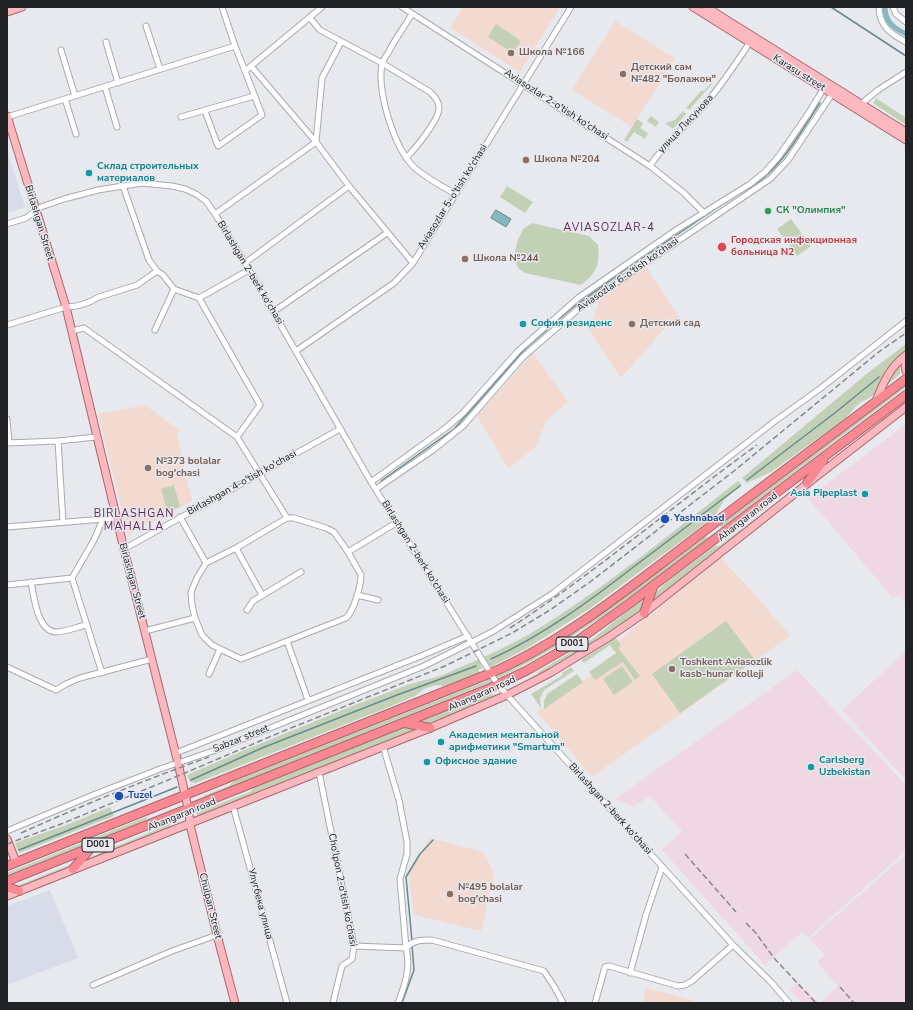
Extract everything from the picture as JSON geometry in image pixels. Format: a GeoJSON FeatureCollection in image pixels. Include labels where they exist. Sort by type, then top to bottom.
{"type":"FeatureCollection","features":[{"type":"Feature","properties":{"kind":"highway","name":"Ahangaran road"},"geometry":{"type":"LineString","coordinates":[[7,866],[491,673],[526,656],[623,592],[906,378]]}},
{"type":"Feature","properties":{"kind":"highway","name":"Ahangaran road"},"geometry":{"type":"LineString","coordinates":[[7,881],[498,685],[526,671],[573,644],[653,586],[906,395]]}},
{"type":"Feature","properties":{"kind":"highway"},"geometry":{"type":"LineString","coordinates":[[807,483],[828,454]]}},
{"type":"Feature","properties":{"kind":"highway"},"geometry":{"type":"LineString","coordinates":[[702,532],[712,531],[715,534],[716,539]]}},
{"type":"Feature","properties":{"kind":"highway"},"geometry":{"type":"LineString","coordinates":[[644,613],[653,586]]}},
{"type":"Feature","properties":{"kind":"highway"},"geometry":{"type":"LineString","coordinates":[[404,722],[430,728]]}},
{"type":"Feature","properties":{"kind":"highway"},"geometry":{"type":"LineString","coordinates":[[73,869],[91,848]]}},
{"type":"Feature","properties":{"kind":"highway"},"geometry":{"type":"LineString","coordinates":[[7,887],[19,891]]}},
{"type":"Feature","properties":{"kind":"main road"},"geometry":{"type":"LineString","coordinates":[[7,12],[22,7]]}},
{"type":"Feature","properties":{"kind":"main road","name":"Karasu street"},"geometry":{"type":"LineString","coordinates":[[693,7],[825,86],[861,104],[906,132]]}},
{"type":"Feature","properties":{"kind":"main road","name":"Karasu street"},"geometry":{"type":"LineString","coordinates":[[706,7],[825,86]]}},
{"type":"Feature","properties":{"kind":"main road","name":"Karasu street"},"geometry":{"type":"LineString","coordinates":[[834,91],[906,140]]}},
{"type":"Feature","properties":{"kind":"main road","name":"Birlashgan Street"},"geometry":{"type":"LineString","coordinates":[[7,117],[66,308],[96,437],[176,753],[188,808]]}},
{"type":"Feature","properties":{"kind":"main road"},"geometry":{"type":"LineString","coordinates":[[876,401],[883,383],[889,373],[906,355]]}},
{"type":"Feature","properties":{"kind":"main road"},"geometry":{"type":"LineString","coordinates":[[906,361],[906,371]]}},
{"type":"Feature","properties":{"kind":"main road","name":"Ahangaran road"},"geometry":{"type":"LineString","coordinates":[[7,896],[430,728],[508,695],[550,673],[591,649],[644,613],[807,483],[906,407]]}},
{"type":"Feature","properties":{"kind":"main road","name":"Chulpan Street"},"geometry":{"type":"LineString","coordinates":[[188,808],[190,823],[235,1003]]}},
{"type":"Feature","properties":{"kind":"main road"},"geometry":{"type":"LineString","coordinates":[[7,839],[16,862]]}},
{"type":"Feature","properties":{"kind":"street"},"geometry":{"type":"LineString","coordinates":[[205,110],[218,146],[262,115],[235,46],[222,7]]}},
{"type":"Feature","properties":{"kind":"street"},"geometry":{"type":"LineString","coordinates":[[245,71],[322,7]]}},
{"type":"Feature","properties":{"kind":"street","name":"Aviasozlar 2-o'tish ko'chasi"},"geometry":{"type":"LineString","coordinates":[[402,7],[650,166],[684,193],[704,213]]}},
{"type":"Feature","properties":{"kind":"street","name":"Aviasozlar 5-o'tish ko'chasi"},"geometry":{"type":"LineString","coordinates":[[296,351],[394,283],[412,263],[572,7]]}},
{"type":"Feature","properties":{"kind":"street"},"geometry":{"type":"LineString","coordinates":[[879,7],[880,19],[887,29],[892,34],[906,42]]}},
{"type":"Feature","properties":{"kind":"street"},"geometry":{"type":"LineString","coordinates":[[893,7],[896,14],[906,22]]}},
{"type":"Feature","properties":{"kind":"street"},"geometry":{"type":"LineString","coordinates":[[412,14],[382,63],[382,84],[387,113],[393,133],[406,158],[418,171],[455,194]]}},
{"type":"Feature","properties":{"kind":"street"},"geometry":{"type":"LineString","coordinates":[[310,18],[320,30],[382,63],[430,92],[435,97],[438,102],[438,114],[418,146],[406,158]]}},
{"type":"Feature","properties":{"kind":"street"},"geometry":{"type":"LineString","coordinates":[[146,26],[160,69]]}},
{"type":"Feature","properties":{"kind":"street"},"geometry":{"type":"LineString","coordinates":[[106,42],[118,83]]}},
{"type":"Feature","properties":{"kind":"street"},"geometry":{"type":"LineString","coordinates":[[215,214],[316,142],[322,78],[341,42]]}},
{"type":"Feature","properties":{"kind":"street","name":"улица Лисунова"},"geometry":{"type":"LineString","coordinates":[[650,166],[658,153],[691,120],[712,96],[750,42]]}},
{"type":"Feature","properties":{"kind":"street"},"geometry":{"type":"LineString","coordinates":[[7,117],[235,46]]}},
{"type":"Feature","properties":{"kind":"street"},"geometry":{"type":"LineString","coordinates":[[61,50],[75,96]]}},
{"type":"Feature","properties":{"kind":"street"},"geometry":{"type":"LineString","coordinates":[[251,66],[316,142],[412,263]]}},
{"type":"Feature","properties":{"kind":"street"},"geometry":{"type":"LineString","coordinates":[[861,104],[878,90],[906,72]]}},
{"type":"Feature","properties":{"kind":"street","name":"Aviasozlar 6-o'tish ko'chasi"},"geometry":{"type":"LineString","coordinates":[[371,482],[467,422],[524,357],[589,290],[713,212],[769,168],[808,114],[825,86]]}},
{"type":"Feature","properties":{"kind":"street"},"geometry":{"type":"LineString","coordinates":[[105,87],[117,127]]}},
{"type":"Feature","properties":{"kind":"street","name":"Aviasozlar 6-o'tish ko'chasi"},"geometry":{"type":"LineString","coordinates":[[376,489],[433,450],[451,431],[466,410],[518,351],[568,311],[593,297],[704,213],[713,212],[758,189],[775,175],[788,160],[834,91]]}},
{"type":"Feature","properties":{"kind":"street"},"geometry":{"type":"LineString","coordinates":[[181,117],[254,96]]}},
{"type":"Feature","properties":{"kind":"street"},"geometry":{"type":"LineString","coordinates":[[65,99],[76,134]]}},
{"type":"Feature","properties":{"kind":"street","name":"Birlashgan 2-berk ko'chasi"},"geometry":{"type":"LineString","coordinates":[[7,224],[26,218],[41,207],[64,199],[98,190],[142,183],[185,189],[201,197],[215,214],[245,263],[371,482],[473,642],[498,685],[733,945],[771,982],[789,1003]]}},
{"type":"Feature","properties":{"kind":"street"},"geometry":{"type":"LineString","coordinates":[[123,186],[148,260],[174,289],[199,298],[260,405],[237,437]]}},
{"type":"Feature","properties":{"kind":"street"},"geometry":{"type":"LineString","coordinates":[[245,263],[350,186]]}},
{"type":"Feature","properties":{"kind":"street"},"geometry":{"type":"LineString","coordinates":[[273,312],[387,233]]}},
{"type":"Feature","properties":{"kind":"street"},"geometry":{"type":"LineString","coordinates":[[199,298],[249,270]]}},
{"type":"Feature","properties":{"kind":"street"},"geometry":{"type":"LineString","coordinates":[[7,325],[74,307],[137,285],[157,271]]}},
{"type":"Feature","properties":{"kind":"street"},"geometry":{"type":"LineString","coordinates":[[155,330],[174,289]]}},
{"type":"Feature","properties":{"kind":"street","name":"Sabzar street"},"geometry":{"type":"LineString","coordinates":[[7,831],[93,795],[239,740],[424,666],[473,642],[552,594],[906,321]]}},
{"type":"Feature","properties":{"kind":"street"},"geometry":{"type":"LineString","coordinates":[[72,331],[84,328],[237,437],[287,518]]}},
{"type":"Feature","properties":{"kind":"street"},"geometry":{"type":"LineString","coordinates":[[7,419],[8,443],[58,441],[96,437]]}},
{"type":"Feature","properties":{"kind":"street","name":"Birlashgan 4-o'tish ko'chasi"},"geometry":{"type":"LineString","coordinates":[[124,549],[340,430]]}},
{"type":"Feature","properties":{"kind":"street"},"geometry":{"type":"LineString","coordinates":[[58,441],[63,522]]}},
{"type":"Feature","properties":{"kind":"street"},"geometry":{"type":"LineString","coordinates":[[180,517],[206,563]]}},
{"type":"Feature","properties":{"kind":"street"},"geometry":{"type":"LineString","coordinates":[[7,527],[116,518]]}},
{"type":"Feature","properties":{"kind":"street"},"geometry":{"type":"LineString","coordinates":[[287,518],[294,518],[332,530],[348,552],[361,574],[357,595],[351,612],[346,618],[240,659],[220,649],[205,639],[199,630],[192,605],[191,592],[206,563],[236,548],[287,518]]}},
{"type":"Feature","properties":{"kind":"street"},"geometry":{"type":"LineString","coordinates":[[102,673],[72,578],[94,540],[103,519]]}},
{"type":"Feature","properties":{"kind":"street"},"geometry":{"type":"LineString","coordinates":[[348,552],[396,523]]}},
{"type":"Feature","properties":{"kind":"street"},"geometry":{"type":"LineString","coordinates":[[236,548],[262,596]]}},
{"type":"Feature","properties":{"kind":"street"},"geometry":{"type":"LineString","coordinates":[[247,610],[253,601],[301,572]]}},
{"type":"Feature","properties":{"kind":"street"},"geometry":{"type":"LineString","coordinates":[[7,585],[72,578]]}},
{"type":"Feature","properties":{"kind":"street"},"geometry":{"type":"LineString","coordinates":[[32,582],[38,616],[43,625],[57,632],[86,625]]}},
{"type":"Feature","properties":{"kind":"street"},"geometry":{"type":"LineString","coordinates":[[357,595],[378,600]]}},
{"type":"Feature","properties":{"kind":"street"},"geometry":{"type":"LineString","coordinates":[[145,631],[195,618]]}},
{"type":"Feature","properties":{"kind":"street"},"geometry":{"type":"LineString","coordinates":[[176,753],[468,636]]}},
{"type":"Feature","properties":{"kind":"street"},"geometry":{"type":"LineString","coordinates":[[287,641],[308,700]]}},
{"type":"Feature","properties":{"kind":"street"},"geometry":{"type":"LineString","coordinates":[[209,674],[220,649]]}},
{"type":"Feature","properties":{"kind":"street"},"geometry":{"type":"LineString","coordinates":[[7,667],[56,690],[80,678],[152,659]]}},
{"type":"Feature","properties":{"kind":"street"},"geometry":{"type":"LineString","coordinates":[[387,669],[391,679]]}},
{"type":"Feature","properties":{"kind":"street"},"geometry":{"type":"LineString","coordinates":[[383,746],[399,800],[407,842],[407,854],[400,879],[409,959],[407,976],[398,1003]]}},
{"type":"Feature","properties":{"kind":"street","name":"Cho'lpon 2-o'tish ko'chasi"},"geometry":{"type":"LineString","coordinates":[[319,772],[354,946],[352,958],[342,966],[333,1003]]}},
{"type":"Feature","properties":{"kind":"street","name":"Улугбека улица"},"geometry":{"type":"LineString","coordinates":[[233,806],[287,1003]]}},
{"type":"Feature","properties":{"kind":"street"},"geometry":{"type":"LineString","coordinates":[[630,973],[646,915],[662,867]]}},
{"type":"Feature","properties":{"kind":"street"},"geometry":{"type":"LineString","coordinates":[[93,985],[172,951],[217,935]]}},
{"type":"Feature","properties":{"kind":"street"},"geometry":{"type":"LineString","coordinates":[[354,946],[408,946],[415,941],[432,940],[544,971],[563,1003]]}},
{"type":"Feature","properties":{"kind":"street"},"geometry":{"type":"LineString","coordinates":[[595,1003],[605,967],[609,966],[678,986],[685,985],[692,981],[733,945]]}},
{"type":"Feature","properties":{"kind":"shaded area","name":"Школа №166"},"geometry":{"type":"Polygon","coordinates":[[[463,7],[560,7],[520,72],[450,28],[463,7]]]}},
{"type":"Feature","properties":{"kind":"shaded area","name":"Детский сам №482 \"Болажон\""},"geometry":{"type":"Polygon","coordinates":[[[615,21],[675,58],[632,127],[572,90],[615,21]]]}},
{"type":"Feature","properties":{"kind":"shaded area"},"geometry":{"type":"Polygon","coordinates":[[[7,151],[25,207],[7,213],[7,151]]]}},
{"type":"Feature","properties":{"kind":"shaded area","name":"Детский сад"},"geometry":{"type":"Polygon","coordinates":[[[645,265],[680,319],[663,330],[621,378],[589,330],[602,294],[645,265]]]}},
{"type":"Feature","properties":{"kind":"shaded area"},"geometry":{"type":"Polygon","coordinates":[[[533,353],[568,402],[547,420],[535,448],[508,468],[477,416],[533,353]]]}},
{"type":"Feature","properties":{"kind":"shaded area","name":"№373 bolalar bog'chasi"},"geometry":{"type":"Polygon","coordinates":[[[145,405],[179,430],[177,436],[192,501],[128,535],[98,414],[145,405]]]}},
{"type":"Feature","properties":{"kind":"shaded area"},"geometry":{"type":"Polygon","coordinates":[[[905,425],[906,604],[899,595],[893,598],[808,498],[905,425]]]}},
{"type":"Feature","properties":{"kind":"shaded area","name":"Toshkent Aviasozlik kasb-hunar kolleji"},"geometry":{"type":"Polygon","coordinates":[[[720,557],[758,598],[790,636],[592,777],[537,712],[614,659],[618,641],[720,557]]]}},
{"type":"Feature","properties":{"kind":"shaded area"},"geometry":{"type":"Polygon","coordinates":[[[906,651],[906,780],[842,710],[906,651]]]}},
{"type":"Feature","properties":{"kind":"shaded area","name":"Carlsberg Uzbekistan"},"geometry":{"type":"Polygon","coordinates":[[[797,670],[906,785],[906,851],[808,938],[802,932],[765,965],[662,850],[682,831],[650,796],[633,807],[615,799],[797,670]]]}},
{"type":"Feature","properties":{"kind":"shaded area","name":"№495 bolalar bog'chasi"},"geometry":{"type":"Polygon","coordinates":[[[430,838],[483,852],[494,874],[481,931],[414,915],[408,871],[430,838]]]}},
{"type":"Feature","properties":{"kind":"shaded area"},"geometry":{"type":"Polygon","coordinates":[[[906,854],[906,1003],[820,1003],[838,986],[817,962],[825,955],[810,939],[906,854]]]}},
{"type":"Feature","properties":{"kind":"shaded area"},"geometry":{"type":"Polygon","coordinates":[[[50,890],[78,958],[7,985],[7,906],[50,890]]]}},
{"type":"Feature","properties":{"kind":"shaded area"},"geometry":{"type":"Polygon","coordinates":[[[798,982],[819,1003],[802,1003],[790,990],[798,982]]]}},
{"type":"Feature","properties":{"kind":"shaded area"},"geometry":{"type":"Polygon","coordinates":[[[646,988],[692,1000],[695,1003],[643,1003],[646,988]]]}},
{"type":"Feature","properties":{"kind":"green space"},"geometry":{"type":"Polygon","coordinates":[[[496,24],[521,41],[513,53],[488,37],[496,24]]]}},
{"type":"Feature","properties":{"kind":"green space"},"geometry":{"type":"Polygon","coordinates":[[[711,83],[712,84],[689,110],[686,108],[701,91],[704,91],[711,83]]]}},
{"type":"Feature","properties":{"kind":"green space"},"geometry":{"type":"Polygon","coordinates":[[[876,98],[906,118],[906,125],[873,103],[876,98]]]}},
{"type":"Feature","properties":{"kind":"green space"},"geometry":{"type":"Polygon","coordinates":[[[683,111],[686,114],[674,128],[665,123],[675,120],[683,111]]]}},
{"type":"Feature","properties":{"kind":"green space"},"geometry":{"type":"Polygon","coordinates":[[[651,116],[659,122],[656,127],[647,121],[651,116]]]}},
{"type":"Feature","properties":{"kind":"green space"},"geometry":{"type":"Polygon","coordinates":[[[637,119],[643,123],[640,128],[648,133],[645,139],[634,132],[627,142],[624,140],[637,119]]]}},
{"type":"Feature","properties":{"kind":"green space"},"geometry":{"type":"Polygon","coordinates":[[[507,186],[533,202],[525,213],[500,197],[507,186]]]}},
{"type":"Feature","properties":{"kind":"green space"},"geometry":{"type":"Polygon","coordinates":[[[791,219],[811,246],[797,256],[777,229],[791,219]]]}},
{"type":"Feature","properties":{"kind":"green space"},"geometry":{"type":"Polygon","coordinates":[[[532,223],[589,236],[598,245],[598,263],[591,276],[581,285],[525,273],[518,268],[514,258],[517,242],[523,229],[532,223]]]}},
{"type":"Feature","properties":{"kind":"green space"},"geometry":{"type":"Polygon","coordinates":[[[906,344],[906,351],[894,361],[874,394],[858,404],[846,418],[771,472],[747,483],[742,478],[869,372],[906,344]]]}},
{"type":"Feature","properties":{"kind":"green space"},"geometry":{"type":"Polygon","coordinates":[[[900,364],[900,374],[883,388],[900,364]]]}},
{"type":"Feature","properties":{"kind":"green space"},"geometry":{"type":"Polygon","coordinates":[[[904,385],[906,387],[721,528],[720,525],[904,385]]]}},
{"type":"Feature","properties":{"kind":"green space"},"geometry":{"type":"Polygon","coordinates":[[[806,480],[656,600],[652,601],[654,594],[669,580],[715,546],[719,546],[806,480]]]}},
{"type":"Feature","properties":{"kind":"green space"},"geometry":{"type":"Polygon","coordinates":[[[738,481],[742,485],[724,500],[715,516],[589,609],[529,647],[487,669],[482,658],[530,634],[563,613],[614,577],[738,481]]]}},
{"type":"Feature","properties":{"kind":"green space"},"geometry":{"type":"Polygon","coordinates":[[[174,485],[180,507],[167,511],[161,489],[174,485]]]}},
{"type":"Feature","properties":{"kind":"green space"},"geometry":{"type":"Polygon","coordinates":[[[706,536],[708,539],[601,617],[574,635],[518,668],[488,683],[205,797],[204,796],[229,786],[234,781],[486,681],[516,666],[572,633],[627,596],[706,536]]]}},
{"type":"Feature","properties":{"kind":"green space"},"geometry":{"type":"Polygon","coordinates":[[[644,598],[641,610],[606,635],[539,675],[538,672],[591,640],[644,598]]]}},
{"type":"Feature","properties":{"kind":"green space"},"geometry":{"type":"Polygon","coordinates":[[[726,621],[755,660],[680,713],[652,674],[726,621]]]}},
{"type":"Feature","properties":{"kind":"green space"},"geometry":{"type":"Polygon","coordinates":[[[616,638],[621,645],[618,648],[640,676],[635,680],[623,662],[595,680],[589,672],[616,653],[616,650],[614,651],[610,645],[584,663],[581,660],[616,638]]]}},
{"type":"Feature","properties":{"kind":"green space"},"geometry":{"type":"Polygon","coordinates":[[[479,660],[482,668],[478,670],[480,673],[444,686],[436,685],[424,689],[415,696],[384,709],[196,783],[190,782],[187,775],[355,705],[410,684],[440,676],[479,660]]]}},
{"type":"Feature","properties":{"kind":"green space"},"geometry":{"type":"Polygon","coordinates":[[[622,666],[633,682],[614,695],[603,679],[622,666]]]}},
{"type":"Feature","properties":{"kind":"green space"},"geometry":{"type":"Polygon","coordinates":[[[571,667],[574,671],[544,690],[540,699],[541,708],[531,694],[563,675],[562,673],[571,667]]]}},
{"type":"Feature","properties":{"kind":"green space"},"geometry":{"type":"Polygon","coordinates":[[[577,674],[583,682],[544,709],[544,701],[547,694],[577,674]]]}},
{"type":"Feature","properties":{"kind":"green space"},"geometry":{"type":"Polygon","coordinates":[[[489,694],[500,695],[428,724],[417,721],[489,694]]]}},
{"type":"Feature","properties":{"kind":"green space"},"geometry":{"type":"Polygon","coordinates":[[[407,726],[418,729],[197,817],[197,812],[250,792],[256,785],[407,726]]]}},
{"type":"Feature","properties":{"kind":"green space"},"geometry":{"type":"Polygon","coordinates":[[[110,807],[114,816],[19,853],[15,843],[69,824],[110,807]]]}},
{"type":"Feature","properties":{"kind":"green space"},"geometry":{"type":"Polygon","coordinates":[[[149,816],[144,821],[7,875],[7,873],[149,816]]]}},
{"type":"Feature","properties":{"kind":"green space"},"geometry":{"type":"Polygon","coordinates":[[[170,824],[171,827],[84,862],[88,858],[170,824]]]}},
{"type":"Feature","properties":{"kind":"green space"},"geometry":{"type":"Polygon","coordinates":[[[74,863],[69,868],[17,889],[15,887],[74,863]]]}},
{"type":"Feature","properties":{"kind":"water"},"geometry":{"type":"Polygon","coordinates":[[[496,210],[511,219],[506,227],[491,218],[496,210]]]}},
{"type":"Feature","properties":{"kind":"waterway"},"geometry":{"type":"LineString","coordinates":[[831,7],[906,56]]}},
{"type":"Feature","properties":{"kind":"waterway"},"geometry":{"type":"LineString","coordinates":[[885,7],[888,21],[906,34]]}},
{"type":"Feature","properties":{"kind":"waterway"},"geometry":{"type":"LineString","coordinates":[[752,186],[763,178],[782,159],[820,103]]}},
{"type":"Feature","properties":{"kind":"waterway"},"geometry":{"type":"LineString","coordinates":[[381,481],[454,429],[526,348],[572,308],[629,267],[721,205]]}},
{"type":"Feature","properties":{"kind":"waterway"},"geometry":{"type":"LineString","coordinates":[[747,480],[879,377]]}},
{"type":"Feature","properties":{"kind":"waterway"},"geometry":{"type":"LineString","coordinates":[[491,659],[530,639],[584,604],[740,486]]}},
{"type":"Feature","properties":{"kind":"waterway"},"geometry":{"type":"LineString","coordinates":[[191,780],[262,748],[476,666]]}},
{"type":"Feature","properties":{"kind":"waterway"},"geometry":{"type":"LineString","coordinates":[[19,850],[177,787]]}},
{"type":"Feature","properties":{"kind":"waterway"},"geometry":{"type":"LineString","coordinates":[[412,941],[406,877],[420,854],[433,840]]}},
{"type":"Feature","properties":{"kind":"waterway"},"geometry":{"type":"LineString","coordinates":[[402,1003],[414,970],[412,945]]}},
{"type":"Feature","properties":{"kind":"railway"},"geometry":{"type":"LineString","coordinates":[[7,844],[61,824],[286,730],[445,666],[512,633],[550,610],[590,582],[734,471],[880,351],[906,333]]}},
{"type":"Feature","properties":{"kind":"railway"},"geometry":{"type":"LineString","coordinates":[[510,628],[542,607],[757,445]]}},
{"type":"Feature","properties":{"kind":"railway"},"geometry":{"type":"LineString","coordinates":[[21,833],[114,793],[209,757]]}},
{"type":"Feature","properties":{"kind":"railway"},"geometry":{"type":"LineString","coordinates":[[685,854],[736,912]]}},
{"type":"Feature","properties":{"kind":"railway"},"geometry":{"type":"LineString","coordinates":[[746,923],[755,932],[774,958],[816,1003]]}},
{"type":"Feature","properties":{"kind":"railway"},"geometry":{"type":"LineString","coordinates":[[840,987],[854,1003]]}},
{"type":"Feature","properties":{"kind":"place","name":"Школа №166"},"geometry":{"type":"Point","coordinates":[511,53]}},
{"type":"Feature","properties":{"kind":"place","name":"Детский сам №482 \"Болажон\""},"geometry":{"type":"Point","coordinates":[623,74]}},
{"type":"Feature","properties":{"kind":"place","name":"Школа №204"},"geometry":{"type":"Point","coordinates":[526,160]}},
{"type":"Feature","properties":{"kind":"place","name":"Склад строительных материалов"},"geometry":{"type":"Point","coordinates":[89,173]}},
{"type":"Feature","properties":{"kind":"place","name":"СК \"Олимпия\""},"geometry":{"type":"Point","coordinates":[768,211]}},
{"type":"Feature","properties":{"kind":"place","name":"Городская инфекционная больница N2"},"geometry":{"type":"Point","coordinates":[722,247]}},
{"type":"Feature","properties":{"kind":"place","name":"Школа №244"},"geometry":{"type":"Point","coordinates":[465,259]}},
{"type":"Feature","properties":{"kind":"place","name":"София резиденс"},"geometry":{"type":"Point","coordinates":[523,324]}},
{"type":"Feature","properties":{"kind":"place","name":"Детский сад"},"geometry":{"type":"Point","coordinates":[632,324]}},
{"type":"Feature","properties":{"kind":"place","name":"№373 bolalar bog'chasi"},"geometry":{"type":"Point","coordinates":[148,468]}},
{"type":"Feature","properties":{"kind":"place","name":"Asia Pipeplast"},"geometry":{"type":"Point","coordinates":[865,494]}},
{"type":"Feature","properties":{"kind":"place","name":"Yashnabad"},"geometry":{"type":"Point","coordinates":[665,519]}},
{"type":"Feature","properties":{"kind":"place","name":"Toshkent Aviasozlik kasb-hunar kolleji"},"geometry":{"type":"Point","coordinates":[672,669]}},
{"type":"Feature","properties":{"kind":"place","name":"Академия ментальной арифметики \"Smartum\""},"geometry":{"type":"Point","coordinates":[441,742]}},
{"type":"Feature","properties":{"kind":"place","name":"Офисное здание"},"geometry":{"type":"Point","coordinates":[427,762]}},
{"type":"Feature","properties":{"kind":"place","name":"Carlsberg Uzbekistan"},"geometry":{"type":"Point","coordinates":[811,767]}},
{"type":"Feature","properties":{"kind":"place","name":"Tuzel"},"geometry":{"type":"Point","coordinates":[119,796]}},
{"type":"Feature","properties":{"kind":"place","name":"№495 bolalar bog'chasi"},"geometry":{"type":"Point","coordinates":[450,894]}},
{"type":"Feature","properties":{"kind":"district","name":"AVIASOZLAR-4"},"geometry":{"type":"Point","coordinates":[609,228]}},
{"type":"Feature","properties":{"kind":"district","name":"BIRLASHGAN MAHALLA"},"geometry":{"type":"Point","coordinates":[134,520]}}]}
